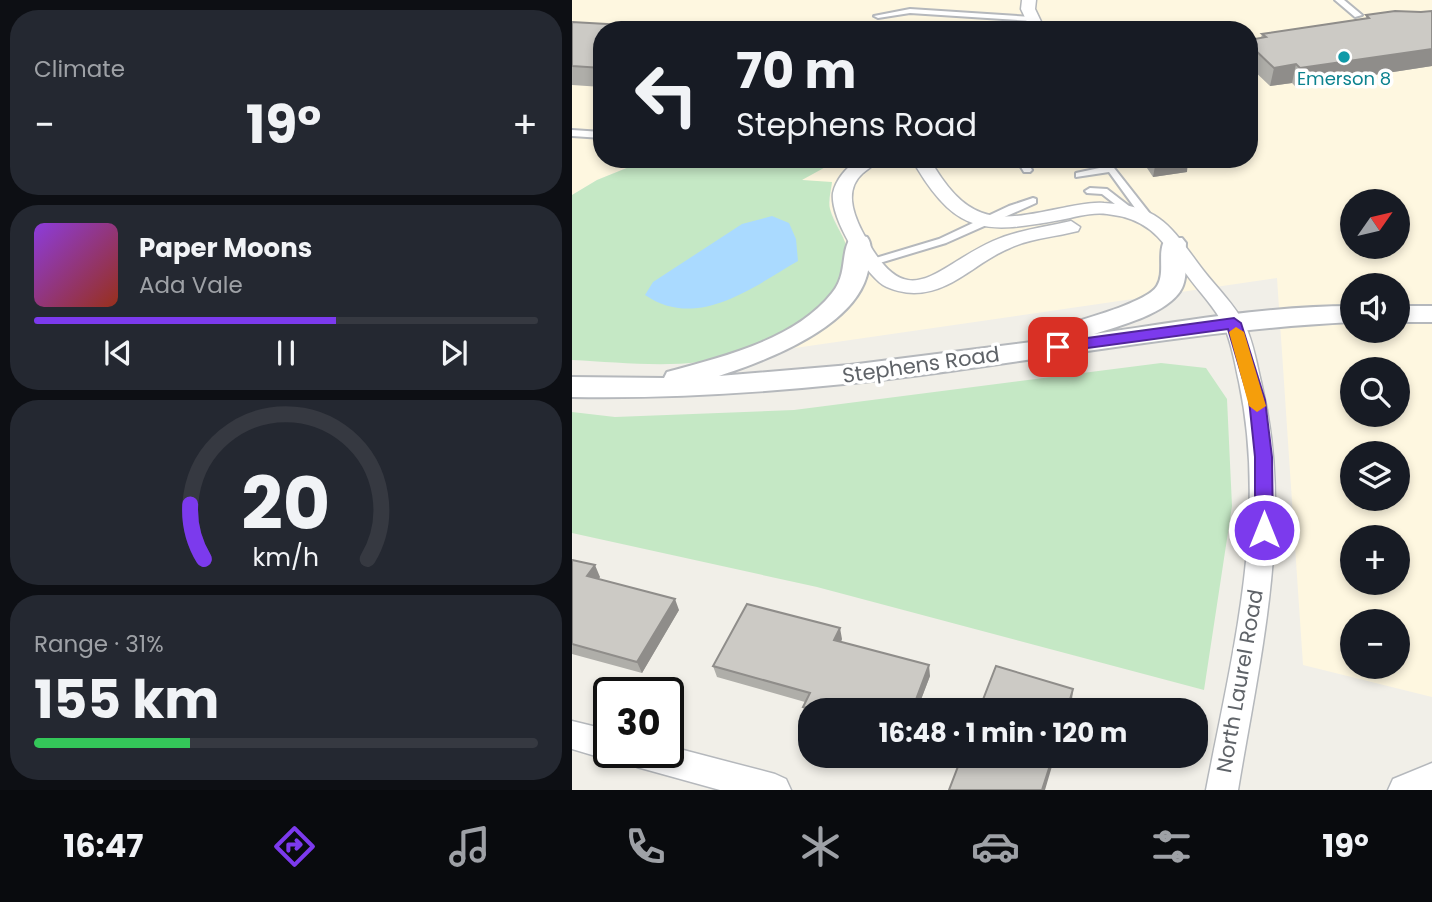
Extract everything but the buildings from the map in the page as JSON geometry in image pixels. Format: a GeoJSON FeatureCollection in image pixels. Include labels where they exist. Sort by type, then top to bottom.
{"type":"FeatureCollection","features":[{"type":"Feature","properties":{"kind":"street"},"geometry":{"type":"LineString","coordinates":[[1029,0],[1028,9],[1034,21]]}},
{"type":"Feature","properties":{"kind":"street"},"geometry":{"type":"LineString","coordinates":[[859,168],[851,174],[842,194],[845,208],[866,252],[884,276],[899,285],[928,285],[1004,243],[1132,214]]}},
{"type":"Feature","properties":{"kind":"street"},"geometry":{"type":"LineString","coordinates":[[926,168],[945,199],[968,216],[988,222],[1029,220],[1099,207],[1132,214],[1174,243],[1234,323]]}},
{"type":"Feature","properties":{"kind":"street"},"geometry":{"type":"LineString","coordinates":[[1011,353],[1135,309],[1164,295],[1172,279],[1174,243]]}},
{"type":"Feature","properties":{"kind":"street"},"geometry":{"type":"LineString","coordinates":[[637,390],[743,358],[808,328],[830,311],[850,283],[859,258],[866,252]]}},
{"type":"Feature","properties":{"kind":"street"},"geometry":{"type":"LineString","coordinates":[[1410,314],[1432,314]]}},
{"type":"Feature","properties":{"kind":"street","name":"Stephens Road"},"geometry":{"type":"LineString","coordinates":[[572,387],[637,390],[809,381],[1234,323],[1340,315]]}},
{"type":"Feature","properties":{"kind":"street","name":"North Laurel Road"},"geometry":{"type":"LineString","coordinates":[[1222,790],[1254,607],[1264,530],[1264,457],[1257,400],[1234,323]]}},
{"type":"Feature","properties":{"kind":"street"},"geometry":{"type":"LineString","coordinates":[[572,735],[593,741]]}},
{"type":"Feature","properties":{"kind":"street"},"geometry":{"type":"LineString","coordinates":[[684,765],[776,790]]}},
{"type":"Feature","properties":{"kind":"street"},"geometry":{"type":"LineString","coordinates":[[1404,790],[1432,778]]}},
{"type":"Feature","properties":{"kind":"lane"},"geometry":{"type":"LineString","coordinates":[[953,13],[957,0]]}},
{"type":"Feature","properties":{"kind":"lane"},"geometry":{"type":"LineString","coordinates":[[1339,0],[1358,15]]}},
{"type":"Feature","properties":{"kind":"lane"},"geometry":{"type":"LineString","coordinates":[[878,16],[910,11],[953,13],[1013,21]]}},
{"type":"Feature","properties":{"kind":"lane"},"geometry":{"type":"LineString","coordinates":[[572,133],[593,134]]}},
{"type":"Feature","properties":{"kind":"lane"},"geometry":{"type":"LineString","coordinates":[[1078,176],[1111,169],[1132,214]]}},
{"type":"Feature","properties":{"kind":"lane"},"geometry":{"type":"LineString","coordinates":[[1090,191],[1104,191],[1132,214]]}},
{"type":"Feature","properties":{"kind":"lane"},"geometry":{"type":"LineString","coordinates":[[866,252],[948,239],[988,222],[1015,206],[1033,201]]}},
{"type":"Feature","properties":{"kind":"shaded area"},"geometry":{"type":"Polygon","coordinates":[[[572,0],[1432,0],[1432,697],[1359,679],[1410,679],[1410,609],[1340,609],[1340,674],[1303,665],[1277,278],[699,362],[739,353],[844,238],[829,207],[832,183],[800,180],[823,168],[1258,168],[1258,21],[593,21],[593,168],[627,168],[597,180],[572,195],[572,0]]]}},
{"type":"Feature","properties":{"kind":"green space"},"geometry":{"type":"Polygon","coordinates":[[[627,168],[824,168],[802,180],[832,182],[830,209],[849,257],[841,284],[810,318],[789,331],[766,343],[721,358],[668,364],[572,360],[572,195],[597,180],[627,168]]]}},
{"type":"Feature","properties":{"kind":"green space"},"geometry":{"type":"Polygon","coordinates":[[[1161,363],[1206,368],[1227,399],[1232,506],[1204,690],[817,587],[572,533],[572,412],[615,417],[794,410],[1161,363]]]}},
{"type":"Feature","properties":{"kind":"water"},"geometry":{"type":"Polygon","coordinates":[[[772,216],[789,223],[796,239],[798,261],[744,293],[704,307],[685,309],[665,305],[645,295],[653,282],[742,224],[772,216]]]}},
{"type":"Feature","properties":{"kind":"slow traffic"},"geometry":{"type":"LineString","coordinates":[[1236,332],[1257,406]]}},
{"type":"Feature","properties":{"kind":"place","name":"Emerson 8"},"geometry":{"type":"Point","coordinates":[1344,57]}},
{"type":"Feature","properties":{"kind":"route"},"geometry":{"type":"LineString","coordinates":[[1058,347],[1234,323],[1257,400],[1264,457],[1264,530]]}}]}
